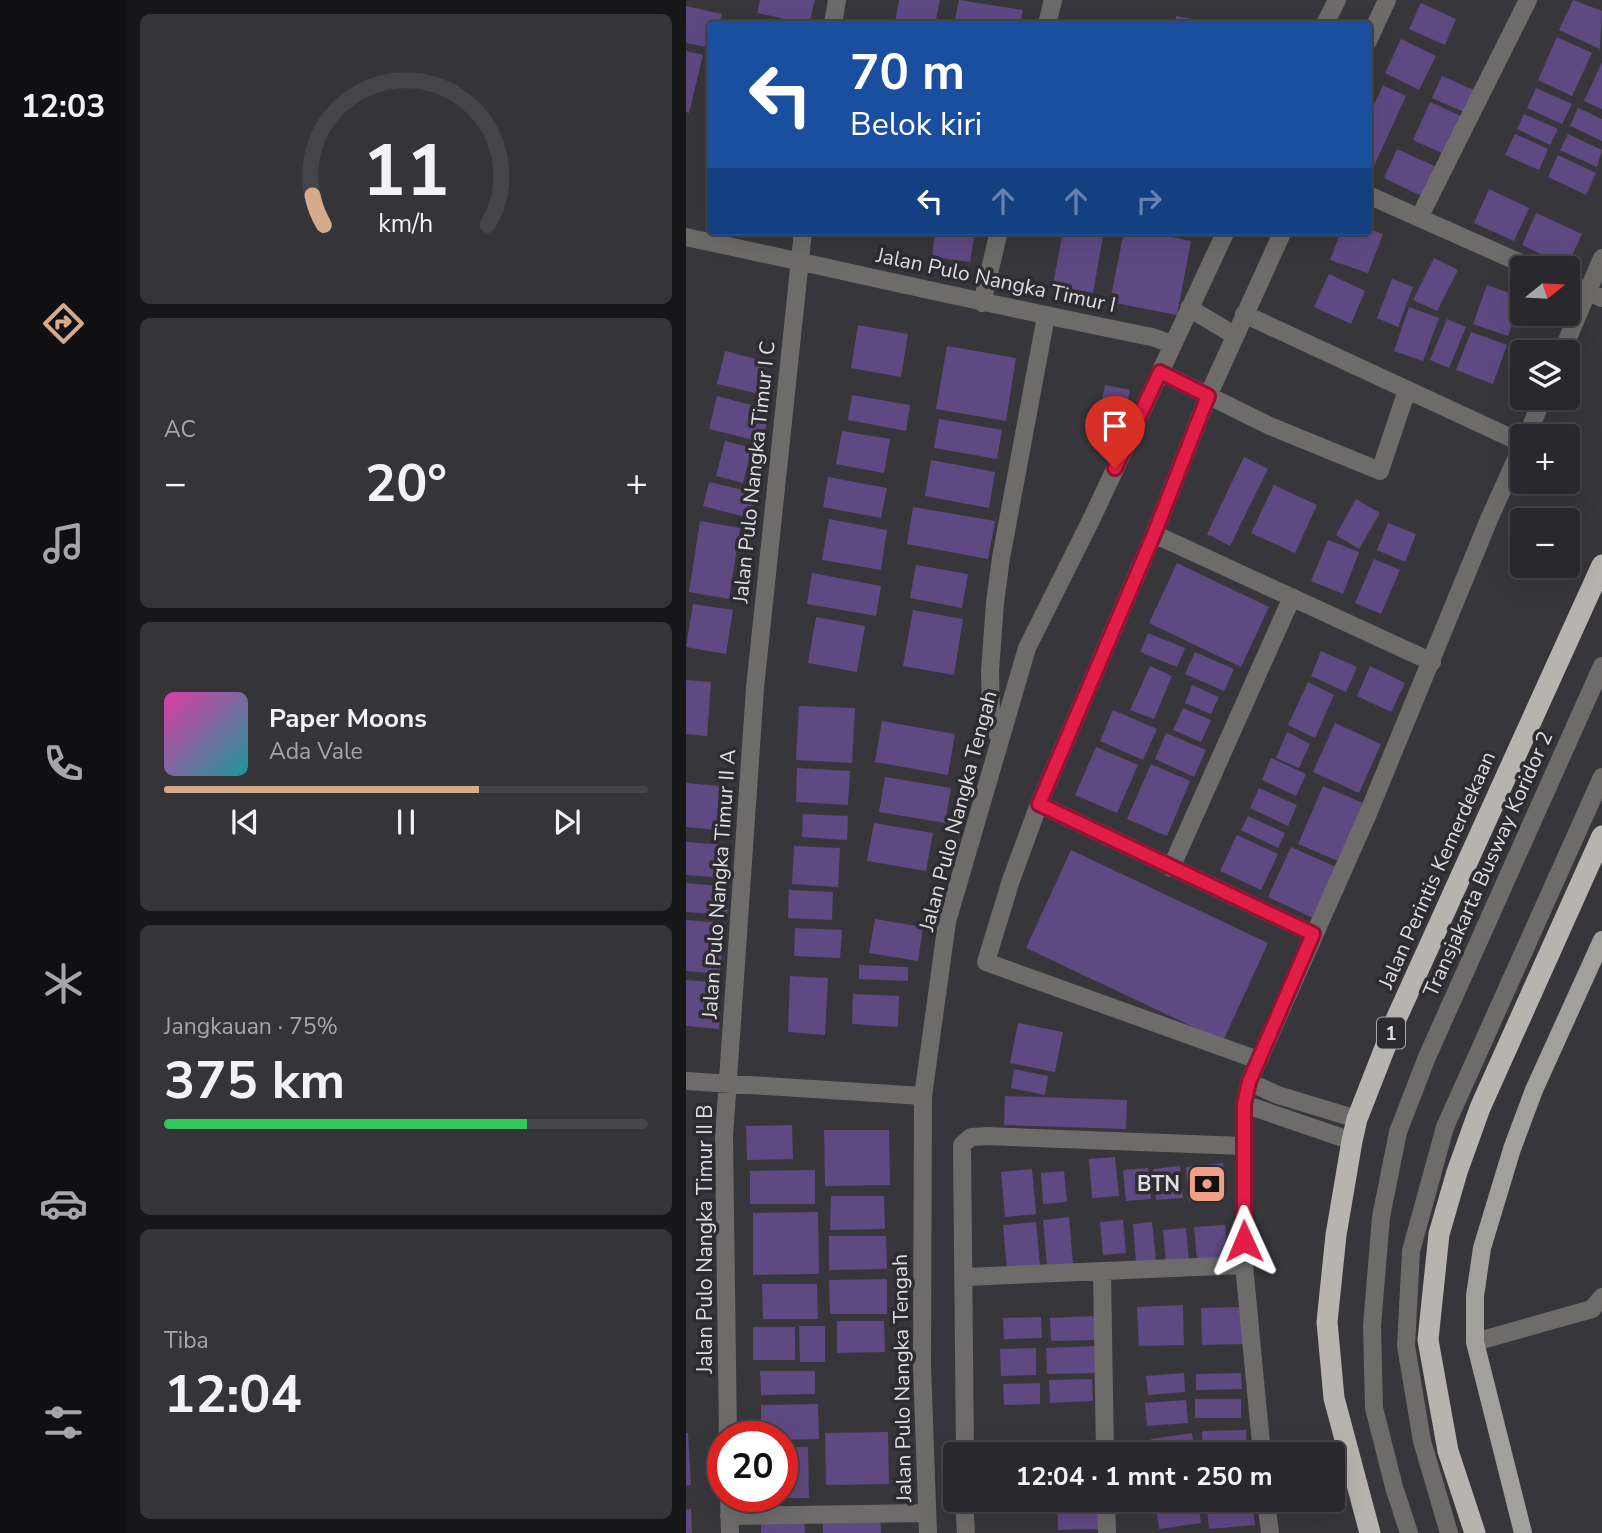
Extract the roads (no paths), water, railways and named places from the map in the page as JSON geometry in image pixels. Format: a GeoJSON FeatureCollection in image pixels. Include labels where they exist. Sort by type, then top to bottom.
{"type":"FeatureCollection","features":[{"type":"Feature","properties":{"kind":"highway","name":"Jalan Perintis Kemerdekaan"},"geometry":{"type":"LineString","coordinates":[[1370,1533],[1334,1398],[1327,1322],[1336,1235],[1357,1119],[1397,1017],[1602,565]]}},
{"type":"Feature","properties":{"kind":"highway"},"geometry":{"type":"LineString","coordinates":[[1475,1533],[1448,1451],[1428,1340],[1439,1234],[1480,1108],[1602,836]]}},
{"type":"Feature","properties":{"kind":"main road"},"geometry":{"type":"LineString","coordinates":[[1523,1533],[1475,1342],[1475,1296],[1482,1248],[1512,1149],[1534,1090],[1602,940]]}},
{"type":"Feature","properties":{"kind":"street"},"geometry":{"type":"LineString","coordinates":[[834,21],[837,0]]}},
{"type":"Feature","properties":{"kind":"street"},"geometry":{"type":"LineString","coordinates":[[1049,21],[1053,0]]}},
{"type":"Feature","properties":{"kind":"street"},"geometry":{"type":"LineString","coordinates":[[1326,21],[1337,0]]}},
{"type":"Feature","properties":{"kind":"street"},"geometry":{"type":"LineString","coordinates":[[1372,32],[1387,0]]}},
{"type":"Feature","properties":{"kind":"street"},"geometry":{"type":"LineString","coordinates":[[1419,218],[1528,0]]}},
{"type":"Feature","properties":{"kind":"street"},"geometry":{"type":"LineString","coordinates":[[1372,197],[1510,258]]}},
{"type":"Feature","properties":{"kind":"street","name":"Jalan Pulo Nangka Timur I C"},"geometry":{"type":"LineString","coordinates":[[755,688],[802,235]]}},
{"type":"Feature","properties":{"kind":"street"},"geometry":{"type":"LineString","coordinates":[[982,303],[998,235]]}},
{"type":"Feature","properties":{"kind":"street","name":"Jalan Pulo Nangka Tengah"},"geometry":{"type":"LineString","coordinates":[[928,1533],[922,1365],[923,1096],[947,922],[1027,648],[1093,516],[1224,235]]}},
{"type":"Feature","properties":{"kind":"street"},"geometry":{"type":"LineString","coordinates":[[1258,1060],[986,962],[1011,880],[1039,804],[1154,534],[1208,396],[1281,235]]}},
{"type":"Feature","properties":{"kind":"street","name":"Jalan Pulo Nangka Timur I"},"geometry":{"type":"LineString","coordinates":[[686,237],[982,303],[1152,337],[1172,344]]}},
{"type":"Feature","properties":{"kind":"street"},"geometry":{"type":"LineString","coordinates":[[1569,340],[1594,295],[1602,258]]}},
{"type":"Feature","properties":{"kind":"street"},"geometry":{"type":"LineString","coordinates":[[1189,308],[1234,335]]}},
{"type":"Feature","properties":{"kind":"street"},"geometry":{"type":"LineString","coordinates":[[1244,314],[1510,438]]}},
{"type":"Feature","properties":{"kind":"street"},"geometry":{"type":"LineString","coordinates":[[1000,740],[991,717],[990,671],[995,603],[1046,316]]}},
{"type":"Feature","properties":{"kind":"street"},"geometry":{"type":"LineString","coordinates":[[1160,372],[1270,426],[1380,471],[1407,390]]}},
{"type":"Feature","properties":{"kind":"street"},"geometry":{"type":"LineString","coordinates":[[1261,1442],[1244,1265],[1244,1104],[1249,1082],[1367,816],[1510,471]]}},
{"type":"Feature","properties":{"kind":"street"},"geometry":{"type":"LineString","coordinates":[[1154,534],[1432,662]]}},
{"type":"Feature","properties":{"kind":"street"},"geometry":{"type":"LineString","coordinates":[[1171,868],[1292,597]]}},
{"type":"Feature","properties":{"kind":"street","name":"Transjakarta Busway Koridor 2"},"geometry":{"type":"LineString","coordinates":[[1409,1533],[1374,1408],[1372,1326],[1381,1217],[1398,1132],[1427,1057],[1602,666]]}},
{"type":"Feature","properties":{"kind":"street","name":"Jalan Pulo Nangka Timur II A"},"geometry":{"type":"LineString","coordinates":[[729,1083],[755,688]]}},
{"type":"Feature","properties":{"kind":"street"},"geometry":{"type":"LineString","coordinates":[[1449,1533],[1422,1441],[1406,1346],[1411,1251],[1446,1127],[1602,777]]}},
{"type":"Feature","properties":{"kind":"street"},"geometry":{"type":"LineString","coordinates":[[1039,804],[1313,934]]}},
{"type":"Feature","properties":{"kind":"street"},"geometry":{"type":"LineString","coordinates":[[686,1081],[923,1096]]}},
{"type":"Feature","properties":{"kind":"street"},"geometry":{"type":"LineString","coordinates":[[1249,1082],[1278,1095],[1357,1119]]}},
{"type":"Feature","properties":{"kind":"street","name":"Jalan Pulo Nangka Timur II B"},"geometry":{"type":"LineString","coordinates":[[728,1421],[723,1137],[729,1083]]}},
{"type":"Feature","properties":{"kind":"street"},"geometry":{"type":"LineString","coordinates":[[1244,1104],[1352,1141]]}},
{"type":"Feature","properties":{"kind":"street"},"geometry":{"type":"LineString","coordinates":[[965,1442],[962,1145],[971,1138],[987,1136],[1243,1146]]}},
{"type":"Feature","properties":{"kind":"street"},"geometry":{"type":"LineString","coordinates":[[965,1277],[1244,1265]]}},
{"type":"Feature","properties":{"kind":"street"},"geometry":{"type":"LineString","coordinates":[[1102,1270],[1105,1442]]}},
{"type":"Feature","properties":{"kind":"street"},"geometry":{"type":"LineString","coordinates":[[1475,1342],[1592,1309],[1602,1297]]}},
{"type":"Feature","properties":{"kind":"street"},"geometry":{"type":"LineString","coordinates":[[965,1512],[967,1533]]}},
{"type":"Feature","properties":{"kind":"street"},"geometry":{"type":"LineString","coordinates":[[1106,1512],[1107,1533]]}},
{"type":"Feature","properties":{"kind":"street"},"geometry":{"type":"LineString","coordinates":[[1267,1512],[1270,1533]]}},
{"type":"Feature","properties":{"kind":"street"},"geometry":{"type":"LineString","coordinates":[[729,1524],[927,1513]]}},
{"type":"Feature","properties":{"kind":"place","name":"BTN"},"geometry":{"type":"Point","coordinates":[1207,1184]}}]}
